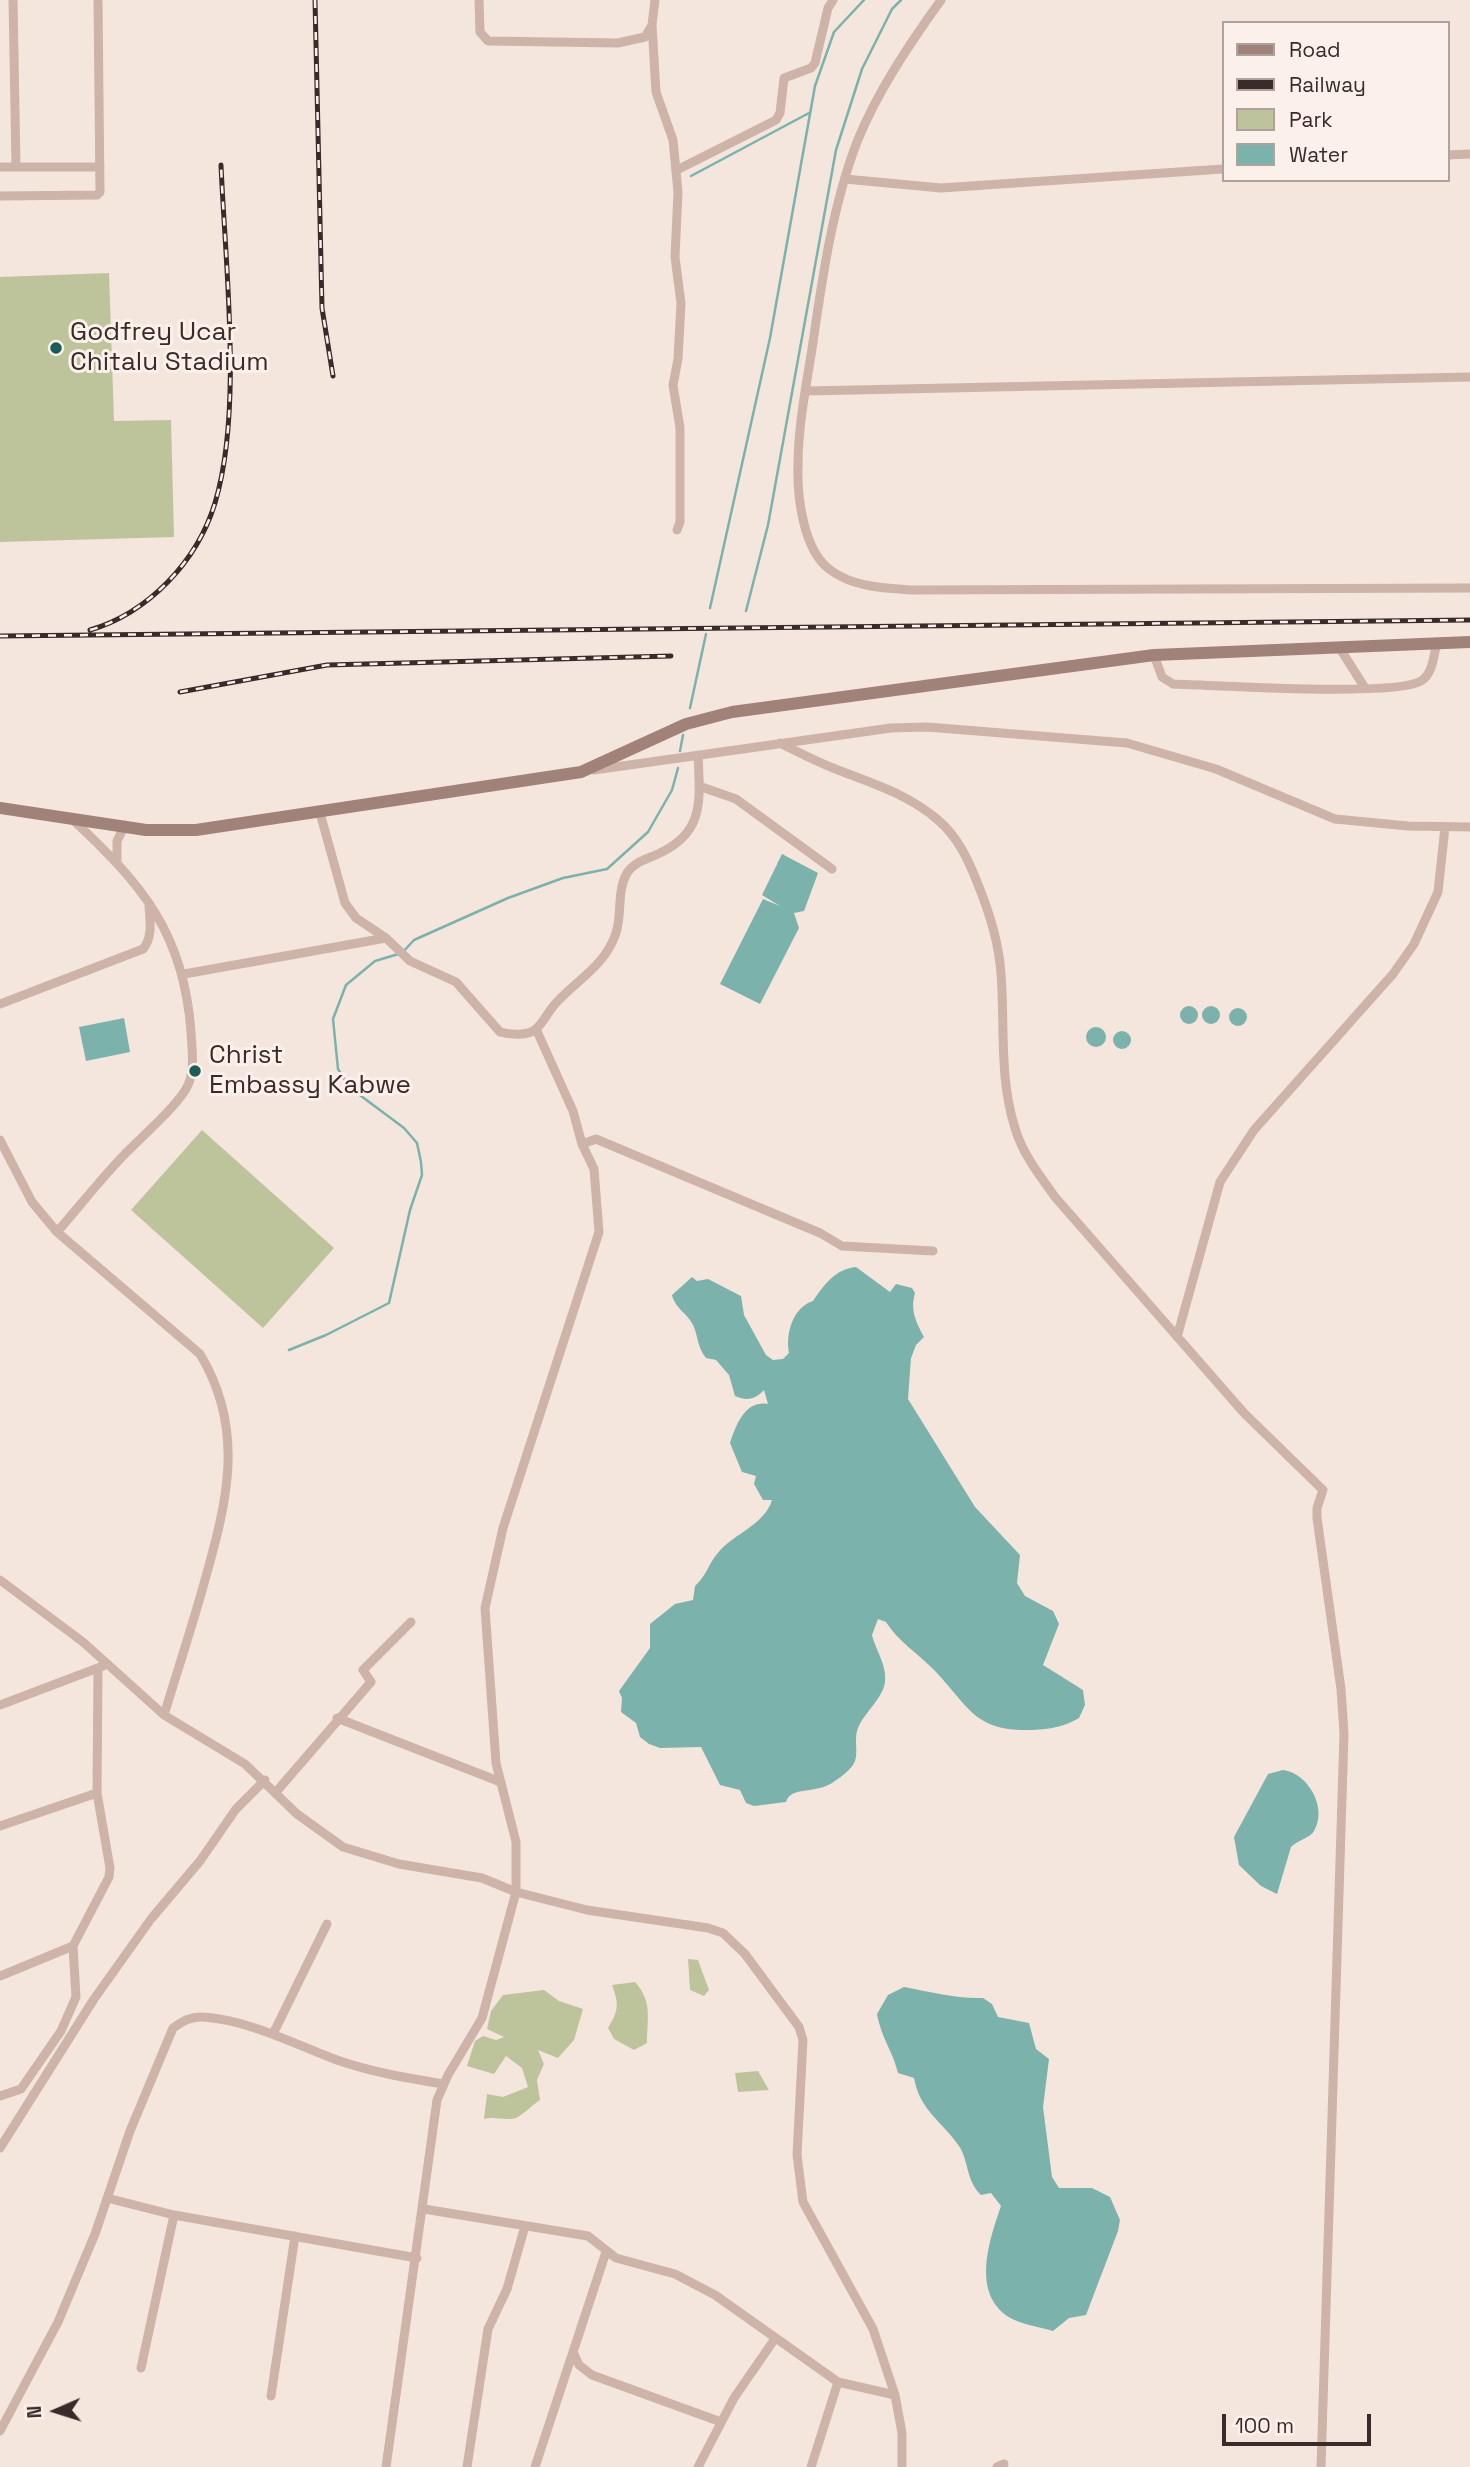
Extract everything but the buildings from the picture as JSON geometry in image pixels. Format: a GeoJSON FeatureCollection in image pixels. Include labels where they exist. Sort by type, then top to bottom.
{"type":"FeatureCollection","features":[{"type":"Feature","properties":{"kind":"street"},"geometry":{"type":"LineString","coordinates":[[13,0],[16,166]]}},
{"type":"Feature","properties":{"kind":"street"},"geometry":{"type":"LineString","coordinates":[[0,196],[97,195],[100,192],[98,0]]}},
{"type":"Feature","properties":{"kind":"street"},"geometry":{"type":"LineString","coordinates":[[479,0],[480,32],[488,41],[497,43],[634,42],[645,37],[652,25]]}},
{"type":"Feature","properties":{"kind":"street"},"geometry":{"type":"LineString","coordinates":[[655,0],[652,25],[656,92],[673,140],[677,170],[675,257],[681,303],[678,359],[673,385],[680,428],[680,522],[677,530]]}},
{"type":"Feature","properties":{"kind":"street"},"geometry":{"type":"LineString","coordinates":[[677,170],[776,120],[784,78],[811,68],[815,63],[828,8],[833,0]]}},
{"type":"Feature","properties":{"kind":"street"},"geometry":{"type":"LineString","coordinates":[[941,0],[870,114],[845,180],[821,289],[798,464],[800,502],[809,536],[818,556],[829,569],[873,587],[910,590],[1470,588]]}},
{"type":"Feature","properties":{"kind":"street"},"geometry":{"type":"LineString","coordinates":[[1449,155],[1470,154]]}},
{"type":"Feature","properties":{"kind":"street"},"geometry":{"type":"LineString","coordinates":[[0,167],[100,167]]}},
{"type":"Feature","properties":{"kind":"street"},"geometry":{"type":"LineString","coordinates":[[845,180],[941,188],[1222,169]]}},
{"type":"Feature","properties":{"kind":"street"},"geometry":{"type":"LineString","coordinates":[[806,391],[1470,377]]}},
{"type":"Feature","properties":{"kind":"street"},"geometry":{"type":"LineString","coordinates":[[1154,655],[1162,677],[1173,684],[1364,688],[1405,686],[1421,681],[1429,673],[1437,642]]}},
{"type":"Feature","properties":{"kind":"street"},"geometry":{"type":"LineString","coordinates":[[581,772],[686,724],[732,712],[1154,655],[1470,642]]}},
{"type":"Feature","properties":{"kind":"street"},"geometry":{"type":"LineString","coordinates":[[1339,647],[1364,688]]}},
{"type":"Feature","properties":{"kind":"street"},"geometry":{"type":"LineString","coordinates":[[0,808],[146,830],[196,830],[780,743],[891,728],[927,727],[1128,743],[1216,769],[1335,818],[1470,827]]}},
{"type":"Feature","properties":{"kind":"street"},"geometry":{"type":"LineString","coordinates":[[780,743],[915,802],[954,836],[983,896],[996,943],[1001,972],[1003,1065],[1015,1130],[1055,1197],[1244,1413],[1323,1490],[1317,1518],[1341,1689],[1344,1734],[1321,2467]]}},
{"type":"Feature","properties":{"kind":"street"},"geometry":{"type":"LineString","coordinates":[[320,813],[345,903],[356,918],[389,941],[410,961],[456,982],[500,1032],[512,1035],[536,1030],[556,1002],[591,973],[609,949],[618,927],[622,892],[628,871],[637,863],[682,842],[688,834],[695,818],[699,786],[698,755]]}},
{"type":"Feature","properties":{"kind":"street"},"geometry":{"type":"LineString","coordinates":[[699,786],[736,799],[832,869]]}},
{"type":"Feature","properties":{"kind":"street"},"geometry":{"type":"LineString","coordinates":[[57,1232],[189,1084],[192,1055],[184,974],[149,901],[117,862],[69,817]]}},
{"type":"Feature","properties":{"kind":"street"},"geometry":{"type":"LineString","coordinates":[[117,862],[117,841],[125,825]]}},
{"type":"Feature","properties":{"kind":"street"},"geometry":{"type":"LineString","coordinates":[[1177,1337],[1220,1182],[1254,1130],[1392,974],[1414,944],[1438,892],[1445,827]]}},
{"type":"Feature","properties":{"kind":"street"},"geometry":{"type":"LineString","coordinates":[[0,1004],[143,949],[148,942],[150,930],[149,901]]}},
{"type":"Feature","properties":{"kind":"street"},"geometry":{"type":"LineString","coordinates":[[184,974],[389,941]]}},
{"type":"Feature","properties":{"kind":"street"},"geometry":{"type":"LineString","coordinates":[[386,2467],[438,2100],[443,2084],[482,2018],[516,1892],[516,1842],[498,1781],[485,1608],[503,1528],[597,1241],[594,1169],[582,1144],[573,1111],[536,1030]]}},
{"type":"Feature","properties":{"kind":"street"},"geometry":{"type":"LineString","coordinates":[[582,1144],[596,1139],[820,1233],[842,1246],[933,1251]]}},
{"type":"Feature","properties":{"kind":"street"},"geometry":{"type":"LineString","coordinates":[[0,1140],[32,1202],[57,1232],[200,1354],[212,1374],[221,1400],[229,1436],[229,1481],[219,1530],[164,1715]]}},
{"type":"Feature","properties":{"kind":"street"},"geometry":{"type":"LineString","coordinates":[[0,1580],[83,1642],[103,1666],[164,1715],[232,1755],[265,1780],[321,1834],[343,1847],[399,1864],[482,1878],[516,1892],[587,1910],[708,1928],[733,1940],[799,2027],[803,2039],[797,2155],[803,2202],[863,2307],[894,2395],[902,2433],[902,2467]]}},
{"type":"Feature","properties":{"kind":"street"},"geometry":{"type":"LineString","coordinates":[[276,1793],[337,1718],[372,1682],[363,1670],[411,1622]]}},
{"type":"Feature","properties":{"kind":"street"},"geometry":{"type":"LineString","coordinates":[[0,1705],[103,1666]]}},
{"type":"Feature","properties":{"kind":"street"},"geometry":{"type":"LineString","coordinates":[[0,2096],[21,2089],[61,2031],[76,1997],[73,1946],[109,1877],[110,1857],[97,1793],[103,1666]]}},
{"type":"Feature","properties":{"kind":"street"},"geometry":{"type":"LineString","coordinates":[[337,1718],[498,1781]]}},
{"type":"Feature","properties":{"kind":"street"},"geometry":{"type":"LineString","coordinates":[[0,2148],[94,1999],[151,1919],[200,1861],[236,1808],[265,1780]]}},
{"type":"Feature","properties":{"kind":"street"},"geometry":{"type":"LineString","coordinates":[[0,1826],[97,1793]]}},
{"type":"Feature","properties":{"kind":"street"},"geometry":{"type":"LineString","coordinates":[[273,2034],[327,1924]]}},
{"type":"Feature","properties":{"kind":"street"},"geometry":{"type":"LineString","coordinates":[[0,1976],[73,1946]]}},
{"type":"Feature","properties":{"kind":"street"},"geometry":{"type":"LineString","coordinates":[[0,2431],[58,2322],[107,2198],[130,2131],[173,2028],[180,2022],[201,2016],[273,2034],[367,2069],[443,2084]]}},
{"type":"Feature","properties":{"kind":"street"},"geometry":{"type":"LineString","coordinates":[[107,2198],[174,2215],[416,2258]]}},
{"type":"Feature","properties":{"kind":"street"},"geometry":{"type":"LineString","coordinates":[[424,2209],[588,2236],[606,2252],[694,2283],[715,2295],[774,2340],[838,2382],[894,2395]]}},
{"type":"Feature","properties":{"kind":"street"},"geometry":{"type":"LineString","coordinates":[[141,2368],[174,2215]]}},
{"type":"Feature","properties":{"kind":"street"},"geometry":{"type":"LineString","coordinates":[[467,2467],[488,2329],[507,2288],[525,2226]]}},
{"type":"Feature","properties":{"kind":"street"},"geometry":{"type":"LineString","coordinates":[[271,2396],[295,2236]]}},
{"type":"Feature","properties":{"kind":"street"},"geometry":{"type":"LineString","coordinates":[[535,2467],[606,2252]]}},
{"type":"Feature","properties":{"kind":"street"},"geometry":{"type":"LineString","coordinates":[[698,2467],[721,2422],[774,2340]]}},
{"type":"Feature","properties":{"kind":"street"},"geometry":{"type":"LineString","coordinates":[[573,2354],[579,2365],[592,2375],[721,2422]]}},
{"type":"Feature","properties":{"kind":"street"},"geometry":{"type":"LineString","coordinates":[[811,2467],[838,2382]]}},
{"type":"Feature","properties":{"kind":"green space","name":"Godfrey Ucar Chitalu Stadium"},"geometry":{"type":"Polygon","coordinates":[[[109,273],[114,421],[171,420],[174,537],[0,542],[0,277],[109,273]]]}},
{"type":"Feature","properties":{"kind":"green space"},"geometry":{"type":"Polygon","coordinates":[[[202,1130],[334,1248],[263,1328],[131,1210],[202,1130]]]}},
{"type":"Feature","properties":{"kind":"green space"},"geometry":{"type":"Polygon","coordinates":[[[688,1959],[698,1960],[709,1990],[704,1996],[690,1990],[688,1959]]]}},
{"type":"Feature","properties":{"kind":"green space"},"geometry":{"type":"Polygon","coordinates":[[[635,1982],[647,2003],[648,2018],[647,2043],[634,2050],[614,2039],[608,2028],[617,2007],[612,1985],[635,1982]]]}},
{"type":"Feature","properties":{"kind":"green space"},"geometry":{"type":"Polygon","coordinates":[[[544,1990],[559,2001],[583,2009],[574,2040],[558,2058],[538,2050],[544,2064],[537,2080],[540,2100],[514,2118],[484,2119],[487,2094],[503,2097],[528,2087],[522,2068],[506,2056],[494,2074],[467,2066],[475,2041],[483,2036],[496,2040],[504,2037],[487,2029],[491,2011],[503,1995],[544,1990]]]}},
{"type":"Feature","properties":{"kind":"green space"},"geometry":{"type":"Polygon","coordinates":[[[758,2071],[769,2090],[738,2092],[735,2073],[758,2071]]]}},
{"type":"Feature","properties":{"kind":"water"},"geometry":{"type":"Polygon","coordinates":[[[782,854],[818,873],[804,911],[794,913],[799,928],[760,1004],[720,984],[763,899],[780,906],[762,895],[782,854]]]}},
{"type":"Feature","properties":{"kind":"water"},"geometry":{"type":"Polygon","coordinates":[[[1189,1006],[1195,1009],[1198,1015],[1195,1021],[1189,1024],[1183,1021],[1180,1015],[1183,1009],[1189,1006]]]}},
{"type":"Feature","properties":{"kind":"water"},"geometry":{"type":"Polygon","coordinates":[[[1211,1006],[1217,1009],[1220,1015],[1217,1021],[1211,1024],[1205,1021],[1202,1015],[1205,1009],[1211,1006]]]}},
{"type":"Feature","properties":{"kind":"water"},"geometry":{"type":"Polygon","coordinates":[[[1238,1008],[1244,1011],[1247,1017],[1244,1023],[1238,1026],[1232,1023],[1229,1017],[1232,1011],[1238,1008]]]}},
{"type":"Feature","properties":{"kind":"water"},"geometry":{"type":"Polygon","coordinates":[[[124,1018],[130,1052],[86,1061],[79,1027],[124,1018]]]}},
{"type":"Feature","properties":{"kind":"water"},"geometry":{"type":"Polygon","coordinates":[[[1096,1027],[1103,1030],[1106,1037],[1103,1044],[1096,1047],[1089,1044],[1086,1037],[1089,1030],[1096,1027]]]}},
{"type":"Feature","properties":{"kind":"water"},"geometry":{"type":"Polygon","coordinates":[[[1122,1031],[1128,1034],[1131,1040],[1128,1046],[1122,1049],[1116,1046],[1113,1040],[1116,1034],[1122,1031]]]}},
{"type":"Feature","properties":{"kind":"water"},"geometry":{"type":"Polygon","coordinates":[[[856,1267],[890,1292],[896,1284],[912,1288],[915,1293],[915,1316],[924,1337],[916,1345],[911,1358],[908,1399],[975,1507],[1020,1555],[1017,1583],[1025,1596],[1053,1611],[1059,1624],[1043,1665],[1083,1690],[1085,1705],[1079,1718],[1057,1727],[1013,1729],[984,1721],[973,1714],[886,1622],[878,1619],[872,1635],[883,1664],[884,1688],[858,1728],[853,1765],[825,1786],[793,1794],[786,1802],[754,1806],[746,1803],[740,1790],[720,1785],[701,1747],[660,1748],[649,1744],[640,1737],[636,1723],[621,1712],[622,1698],[619,1691],[650,1648],[650,1624],[675,1604],[693,1600],[695,1586],[717,1554],[762,1517],[772,1500],[763,1500],[754,1484],[756,1476],[742,1472],[730,1443],[747,1410],[760,1404],[768,1404],[764,1390],[752,1398],[735,1396],[729,1375],[716,1360],[706,1358],[692,1322],[676,1304],[672,1295],[692,1277],[697,1281],[708,1279],[741,1296],[744,1315],[766,1355],[773,1360],[783,1359],[789,1353],[788,1338],[792,1322],[800,1309],[813,1301],[836,1274],[856,1267]]]}},
{"type":"Feature","properties":{"kind":"water"},"geometry":{"type":"Polygon","coordinates":[[[1283,1770],[1300,1778],[1307,1785],[1317,1802],[1319,1812],[1314,1831],[1291,1847],[1277,1894],[1261,1886],[1239,1865],[1234,1837],[1268,1774],[1283,1770]]]}},
{"type":"Feature","properties":{"kind":"water"},"geometry":{"type":"Polygon","coordinates":[[[904,1987],[983,1998],[992,2004],[998,2017],[1029,2023],[1036,2049],[1049,2059],[1043,2107],[1052,2177],[1059,2188],[1092,2188],[1110,2197],[1120,2220],[1086,2315],[1069,2318],[1053,2331],[1012,2319],[996,2306],[990,2293],[986,2265],[1001,2206],[991,2193],[981,2195],[976,2189],[959,2146],[926,2107],[914,2078],[898,2073],[879,2023],[877,2014],[888,1995],[904,1987]]]}},
{"type":"Feature","properties":{"kind":"waterway"},"geometry":{"type":"LineString","coordinates":[[710,608],[770,338],[815,86],[834,32],[864,0]]}},
{"type":"Feature","properties":{"kind":"waterway"},"geometry":{"type":"LineString","coordinates":[[746,611],[768,525],[836,150],[862,69],[892,9],[901,0]]}},
{"type":"Feature","properties":{"kind":"waterway"},"geometry":{"type":"LineString","coordinates":[[691,176],[809,113]]}},
{"type":"Feature","properties":{"kind":"waterway"},"geometry":{"type":"LineString","coordinates":[[690,708],[706,634]]}},
{"type":"Feature","properties":{"kind":"waterway"},"geometry":{"type":"LineString","coordinates":[[680,751],[683,735]]}},
{"type":"Feature","properties":{"kind":"waterway"},"geometry":{"type":"LineString","coordinates":[[289,1350],[326,1335],[389,1303],[410,1210],[422,1175],[417,1143],[404,1128],[349,1087],[338,1069],[333,1019],[346,985],[375,961],[402,953],[414,940],[508,898],[563,878],[607,869],[648,832],[672,790],[678,768]]}},
{"type":"Feature","properties":{"kind":"railway"},"geometry":{"type":"LineString","coordinates":[[315,0],[322,308],[333,376]]}},
{"type":"Feature","properties":{"kind":"railway"},"geometry":{"type":"LineString","coordinates":[[90,630],[131,611],[168,582],[196,545],[215,503],[223,466],[230,381],[221,165]]}},
{"type":"Feature","properties":{"kind":"railway"},"geometry":{"type":"LineString","coordinates":[[0,636],[1470,620]]}},
{"type":"Feature","properties":{"kind":"railway"},"geometry":{"type":"LineString","coordinates":[[180,692],[327,665],[671,656]]}},
{"type":"Feature","properties":{"kind":"place","name":"Godfrey Ucar Chitalu Stadium"},"geometry":{"type":"Point","coordinates":[56,348]}},
{"type":"Feature","properties":{"kind":"place","name":"Christ Embassy Kabwe"},"geometry":{"type":"Point","coordinates":[195,1071]}}]}
